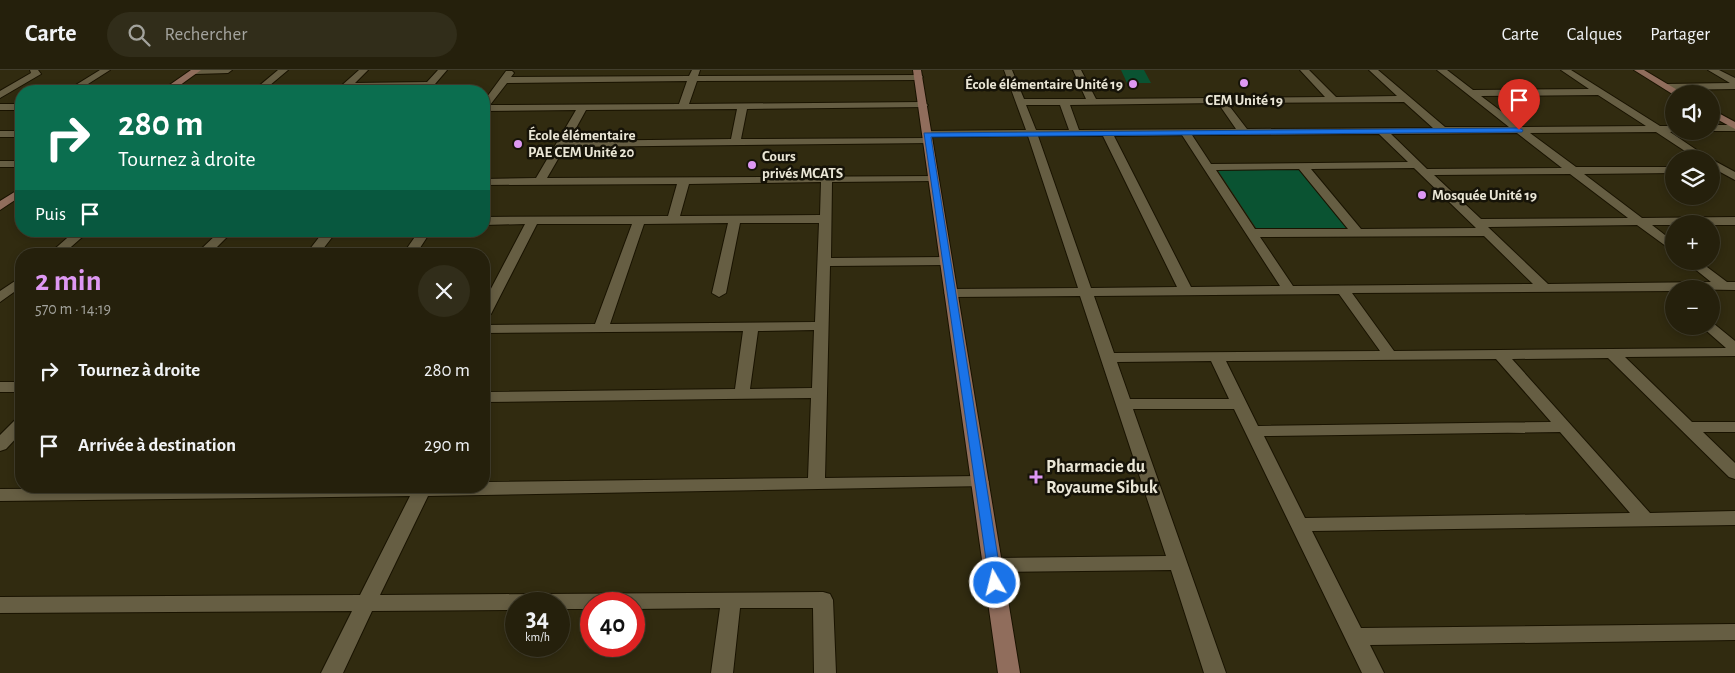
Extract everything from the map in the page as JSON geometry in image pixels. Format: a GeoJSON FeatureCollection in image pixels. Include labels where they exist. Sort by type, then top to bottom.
{"type":"FeatureCollection","features":[{"type":"Feature","properties":{"kind":"street"},"geometry":{"type":"LineString","coordinates":[[17,85],[36,74],[34,70]]}},
{"type":"Feature","properties":{"kind":"street"},"geometry":{"type":"LineString","coordinates":[[81,85],[106,70]]}},
{"type":"Feature","properties":{"kind":"street"},"geometry":{"type":"LineString","coordinates":[[175,85],[196,70],[228,70]]}},
{"type":"Feature","properties":{"kind":"street"},"geometry":{"type":"LineString","coordinates":[[265,85],[284,70]]}},
{"type":"Feature","properties":{"kind":"street"},"geometry":{"type":"LineString","coordinates":[[348,85],[364,70]]}},
{"type":"Feature","properties":{"kind":"street"},"geometry":{"type":"LineString","coordinates":[[430,85],[444,70]]}},
{"type":"Feature","properties":{"kind":"street"},"geometry":{"type":"LineString","coordinates":[[490,99],[511,70]]}},
{"type":"Feature","properties":{"kind":"street"},"geometry":{"type":"LineString","coordinates":[[1008,70],[1032,133],[1215,673]]}},
{"type":"Feature","properties":{"kind":"street"},"geometry":{"type":"LineString","coordinates":[[1078,70],[1092,101]]}},
{"type":"Feature","properties":{"kind":"street"},"geometry":{"type":"LineString","coordinates":[[1304,70],[1334,100]]}},
{"type":"Feature","properties":{"kind":"street"},"geometry":{"type":"LineString","coordinates":[[1373,70],[1442,130]]}},
{"type":"Feature","properties":{"kind":"street"},"geometry":{"type":"LineString","coordinates":[[1441,70],[1665,241]]}},
{"type":"Feature","properties":{"kind":"street"},"geometry":{"type":"LineString","coordinates":[[1564,70],[1691,150]]}},
{"type":"Feature","properties":{"kind":"street"},"geometry":{"type":"LineString","coordinates":[[1638,70],[1665,86]]}},
{"type":"Feature","properties":{"kind":"street"},"geometry":{"type":"LineString","coordinates":[[1712,70],[1735,84]]}},
{"type":"Feature","properties":{"kind":"street"},"geometry":{"type":"LineString","coordinates":[[504,80],[694,74],[918,73],[1009,673]]}},
{"type":"Feature","properties":{"kind":"street"},"geometry":{"type":"LineString","coordinates":[[683,106],[694,74]]}},
{"type":"Feature","properties":{"kind":"street"},"geometry":{"type":"LineString","coordinates":[[1712,85],[1735,84]]}},
{"type":"Feature","properties":{"kind":"street"},"geometry":{"type":"LineString","coordinates":[[0,95],[15,86]]}},
{"type":"Feature","properties":{"kind":"street"},"geometry":{"type":"LineString","coordinates":[[1471,93],[1600,92]]}},
{"type":"Feature","properties":{"kind":"street"},"geometry":{"type":"LineString","coordinates":[[1021,102],[1406,99]]}},
{"type":"Feature","properties":{"kind":"street"},"geometry":{"type":"LineString","coordinates":[[1220,100],[1244,132]]}},
{"type":"Feature","properties":{"kind":"street"},"geometry":{"type":"LineString","coordinates":[[1064,102],[1076,133]]}},
{"type":"Feature","properties":{"kind":"street"},"geometry":{"type":"LineString","coordinates":[[490,107],[922,104]]}},
{"type":"Feature","properties":{"kind":"street"},"geometry":{"type":"LineString","coordinates":[[735,143],[743,106]]}},
{"type":"Feature","properties":{"kind":"street"},"geometry":{"type":"LineString","coordinates":[[0,107],[15,107]]}},
{"type":"Feature","properties":{"kind":"street"},"geometry":{"type":"LineString","coordinates":[[540,181],[583,107]]}},
{"type":"Feature","properties":{"kind":"street"},"geometry":{"type":"LineString","coordinates":[[1720,118],[1735,127]]}},
{"type":"Feature","properties":{"kind":"street"},"geometry":{"type":"LineString","coordinates":[[1720,128],[1735,127]]}},
{"type":"Feature","properties":{"kind":"street"},"geometry":{"type":"LineString","coordinates":[[562,144],[735,143],[1032,133],[1665,129]]}},
{"type":"Feature","properties":{"kind":"street"},"geometry":{"type":"LineString","coordinates":[[1382,131],[1545,288]]}},
{"type":"Feature","properties":{"kind":"street"},"geometry":{"type":"LineString","coordinates":[[1185,132],[1289,290]]}},
{"type":"Feature","properties":{"kind":"street"},"geometry":{"type":"LineString","coordinates":[[1107,133],[1186,291]]}},
{"type":"Feature","properties":{"kind":"street"},"geometry":{"type":"LineString","coordinates":[[0,134],[15,134]]}},
{"type":"Feature","properties":{"kind":"street"},"geometry":{"type":"LineString","coordinates":[[0,164],[15,164]]}},
{"type":"Feature","properties":{"kind":"street"},"geometry":{"type":"LineString","coordinates":[[1208,167],[1302,166],[1573,171],[1665,170]]}},
{"type":"Feature","properties":{"kind":"street"},"geometry":{"type":"LineString","coordinates":[[1302,166],[1358,233]]}},
{"type":"Feature","properties":{"kind":"street"},"geometry":{"type":"LineString","coordinates":[[1720,171],[1735,177]]}},
{"type":"Feature","properties":{"kind":"street"},"geometry":{"type":"LineString","coordinates":[[490,184],[540,181],[934,178]]}},
{"type":"Feature","properties":{"kind":"street"},"geometry":{"type":"LineString","coordinates":[[816,484],[827,179]]}},
{"type":"Feature","properties":{"kind":"street"},"geometry":{"type":"LineString","coordinates":[[673,220],[684,180]]}},
{"type":"Feature","properties":{"kind":"street"},"geometry":{"type":"LineString","coordinates":[[0,206],[15,195]]}},
{"type":"Feature","properties":{"kind":"street"},"geometry":{"type":"LineString","coordinates":[[490,222],[826,218]]}},
{"type":"Feature","properties":{"kind":"street"},"geometry":{"type":"LineString","coordinates":[[720,293],[735,219]]}},
{"type":"Feature","properties":{"kind":"street"},"geometry":{"type":"LineString","coordinates":[[602,328],[639,220]]}},
{"type":"Feature","properties":{"kind":"street"},"geometry":{"type":"LineString","coordinates":[[490,303],[533,221]]}},
{"type":"Feature","properties":{"kind":"street"},"geometry":{"type":"LineString","coordinates":[[1251,233],[1358,233],[1482,227],[1735,221]]}},
{"type":"Feature","properties":{"kind":"street"},"geometry":{"type":"LineString","coordinates":[[62,248],[76,237]]}},
{"type":"Feature","properties":{"kind":"street"},"geometry":{"type":"LineString","coordinates":[[209,248],[220,237]]}},
{"type":"Feature","properties":{"kind":"street"},"geometry":{"type":"LineString","coordinates":[[317,248],[326,237]]}},
{"type":"Feature","properties":{"kind":"street"},"geometry":{"type":"LineString","coordinates":[[413,248],[421,237]]}},
{"type":"Feature","properties":{"kind":"street"},"geometry":{"type":"LineString","coordinates":[[824,262],[946,261]]}},
{"type":"Feature","properties":{"kind":"street"},"geometry":{"type":"LineString","coordinates":[[1705,270],[1729,286]]}},
{"type":"Feature","properties":{"kind":"street"},"geometry":{"type":"LineString","coordinates":[[0,298],[15,286]]}},
{"type":"Feature","properties":{"kind":"street"},"geometry":{"type":"LineString","coordinates":[[951,294],[1729,286]]}},
{"type":"Feature","properties":{"kind":"street"},"geometry":{"type":"LineString","coordinates":[[1660,287],[1665,291]]}},
{"type":"Feature","properties":{"kind":"street"},"geometry":{"type":"LineString","coordinates":[[1343,290],[1390,355]]}},
{"type":"Feature","properties":{"kind":"street"},"geometry":{"type":"LineString","coordinates":[[490,329],[822,326]]}},
{"type":"Feature","properties":{"kind":"street"},"geometry":{"type":"LineString","coordinates":[[742,394],[751,327]]}},
{"type":"Feature","properties":{"kind":"street"},"geometry":{"type":"LineString","coordinates":[[1718,335],[1735,350]]}},
{"type":"Feature","properties":{"kind":"street"},"geometry":{"type":"LineString","coordinates":[[1108,358],[1735,350]]}},
{"type":"Feature","properties":{"kind":"street"},"geometry":{"type":"LineString","coordinates":[[1612,353],[1735,473]]}},
{"type":"Feature","properties":{"kind":"street"},"geometry":{"type":"LineString","coordinates":[[1500,354],[1646,519]]}},
{"type":"Feature","properties":{"kind":"street"},"geometry":{"type":"LineString","coordinates":[[1216,357],[1373,673]]}},
{"type":"Feature","properties":{"kind":"street"},"geometry":{"type":"LineString","coordinates":[[0,387],[15,387]]}},
{"type":"Feature","properties":{"kind":"street"},"geometry":{"type":"LineString","coordinates":[[490,397],[819,393]]}},
{"type":"Feature","properties":{"kind":"street"},"geometry":{"type":"LineString","coordinates":[[1124,404],[1239,404]]}},
{"type":"Feature","properties":{"kind":"street"},"geometry":{"type":"LineString","coordinates":[[1252,430],[1563,427]]}},
{"type":"Feature","properties":{"kind":"street"},"geometry":{"type":"LineString","coordinates":[[1688,427],[1735,427]]}},
{"type":"Feature","properties":{"kind":"street"},"geometry":{"type":"LineString","coordinates":[[0,445],[15,430]]}},
{"type":"Feature","properties":{"kind":"street"},"geometry":{"type":"LineString","coordinates":[[490,488],[980,482]]}},
{"type":"Feature","properties":{"kind":"street"},"geometry":{"type":"LineString","coordinates":[[0,495],[112,493]]}},
{"type":"Feature","properties":{"kind":"street"},"geometry":{"type":"LineString","coordinates":[[332,673],[420,493]]}},
{"type":"Feature","properties":{"kind":"street"},"geometry":{"type":"LineString","coordinates":[[1299,525],[1735,518]]}},
{"type":"Feature","properties":{"kind":"street"},"geometry":{"type":"LineString","coordinates":[[992,565],[1178,563]]}},
{"type":"Feature","properties":{"kind":"street"},"geometry":{"type":"LineString","coordinates":[[0,605],[823,600],[825,673]]}},
{"type":"Feature","properties":{"kind":"street"},"geometry":{"type":"LineString","coordinates":[[722,673],[731,601]]}},
{"type":"Feature","properties":{"kind":"street"},"geometry":{"type":"LineString","coordinates":[[1355,637],[1732,635]]}},
{"type":"Feature","properties":{"kind":"green space"},"geometry":{"type":"Polygon","coordinates":[[[1121,70],[1144,70],[1151,83],[1127,83],[1121,70]]]}},
{"type":"Feature","properties":{"kind":"green space"},"geometry":{"type":"Polygon","coordinates":[[[1217,169],[1301,169],[1350,231],[1258,231],[1217,169]]]}},
{"type":"Feature","properties":{"kind":"place","name":"CEM Unité 19"},"geometry":{"type":"Point","coordinates":[1244,83]}},
{"type":"Feature","properties":{"kind":"place","name":"École élémentaire Unité 19"},"geometry":{"type":"Point","coordinates":[1133,84]}},
{"type":"Feature","properties":{"kind":"place","name":"École élémentaire PAE CEM Unité 20"},"geometry":{"type":"Point","coordinates":[518,144]}},
{"type":"Feature","properties":{"kind":"place","name":"Cours privés MCATS"},"geometry":{"type":"Point","coordinates":[752,165]}},
{"type":"Feature","properties":{"kind":"place","name":"Mosquée Unité 19"},"geometry":{"type":"Point","coordinates":[1422,195]}},
{"type":"Feature","properties":{"kind":"place","name":"Pharmacie du Royaume Sibuk"},"geometry":{"type":"Point","coordinates":[1036,477]}},
{"type":"Feature","properties":{"kind":"route"},"geometry":{"type":"LineString","coordinates":[[995,583],[927,134],[1519,130]]}}]}
